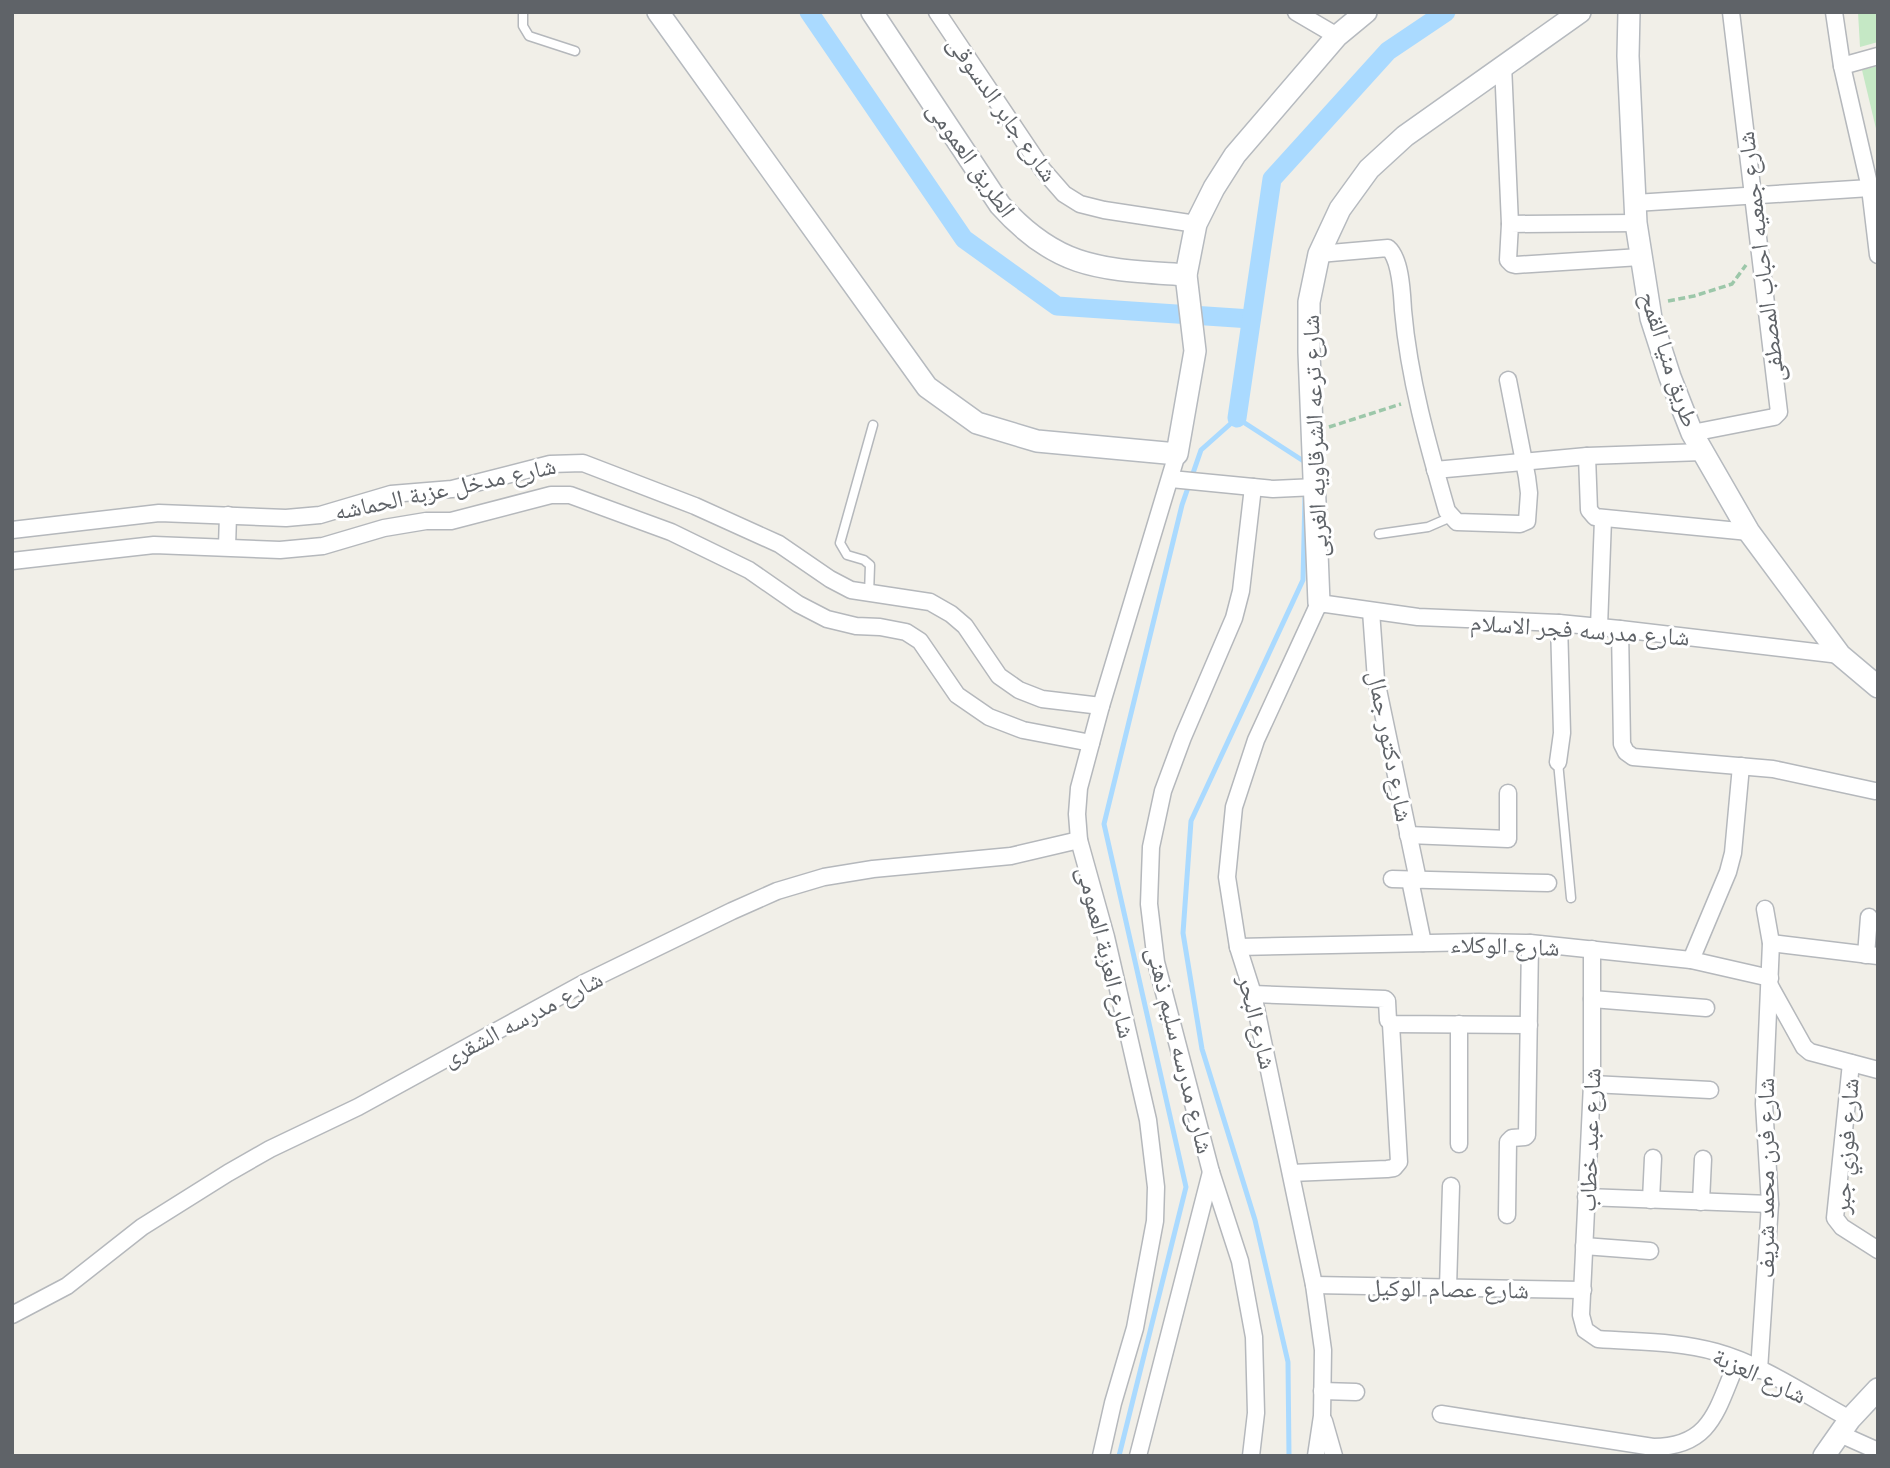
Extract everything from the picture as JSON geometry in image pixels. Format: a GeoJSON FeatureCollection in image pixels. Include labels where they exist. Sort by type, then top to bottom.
{"type":"FeatureCollection","features":[{"type":"Feature","properties":{"kind":"street"},"geometry":{"type":"LineString","coordinates":[[657,12],[927,387],[977,423],[1037,441],[1177,454],[1195,351],[1186,275],[1196,224],[1213,188],[1235,155],[1337,36],[1366,12]]}},
{"type":"Feature","properties":{"kind":"street","name":"الطريق العمومى"},"geometry":{"type":"LineString","coordinates":[[872,12],[1000,205],[1019,226],[1043,245],[1065,257],[1094,266],[1186,275]]}},
{"type":"Feature","properties":{"kind":"street","name":"شارع جابر الدسوقى"},"geometry":{"type":"LineString","coordinates":[[937,12],[1043,170],[1064,194],[1080,204],[1104,210],[1196,224]]}},
{"type":"Feature","properties":{"kind":"street"},"geometry":{"type":"LineString","coordinates":[[1296,12],[1337,36]]}},
{"type":"Feature","properties":{"kind":"street","name":"شارع ترعه الشرقاويه الغربى"},"geometry":{"type":"LineString","coordinates":[[1320,603],[1309,302],[1319,254],[1340,209],[1368,169],[1405,136],[1580,12]]}},
{"type":"Feature","properties":{"kind":"street","name":"طريق منيا القمح"},"geometry":{"type":"LineString","coordinates":[[1629,12],[1628,56],[1640,257],[1649,304],[1670,377],[1692,433],[1749,533],[1840,655],[1878,687]]}},
{"type":"Feature","properties":{"kind":"street","name":"شارع جمعيه احباب المصطفى"},"geometry":{"type":"LineString","coordinates":[[1692,433],[1774,417],[1779,412],[1731,12]]}},
{"type":"Feature","properties":{"kind":"street"},"geometry":{"type":"LineString","coordinates":[[1834,12],[1842,66],[1870,188],[1878,255]]}},
{"type":"Feature","properties":{"kind":"street"},"geometry":{"type":"LineString","coordinates":[[1842,66],[1878,56]]}},
{"type":"Feature","properties":{"kind":"street"},"geometry":{"type":"LineString","coordinates":[[1503,65],[1510,224],[1508,260],[1511,264],[1640,257]]}},
{"type":"Feature","properties":{"kind":"street"},"geometry":{"type":"LineString","coordinates":[[1510,224],[1636,213],[1753,196],[1870,188]]}},
{"type":"Feature","properties":{"kind":"street"},"geometry":{"type":"LineString","coordinates":[[1319,254],[1388,248],[1392,252],[1401,280],[1405,327],[1417,399],[1435,470],[1447,511],[1451,517],[1465,524],[1524,524],[1529,493],[1508,380]]}},
{"type":"Feature","properties":{"kind":"street"},"geometry":{"type":"LineString","coordinates":[[1435,470],[1587,456],[1703,452]]}},
{"type":"Feature","properties":{"kind":"street","name":"شارع العزبة العمومى"},"geometry":{"type":"LineString","coordinates":[[1101,1456],[1135,1328],[1155,1221],[1156,1187],[1148,1120],[1106,937],[1079,840],[1077,814],[1079,788],[1101,706],[1173,479],[1177,454]]}},
{"type":"Feature","properties":{"kind":"street"},"geometry":{"type":"LineString","coordinates":[[1587,456],[1588,510],[1595,517],[1749,533]]}},
{"type":"Feature","properties":{"kind":"street","name":"شارع مدخل عزبة الحماشه"},"geometry":{"type":"LineString","coordinates":[[12,530],[159,513],[228,518],[320,515],[429,489],[452,489],[550,464],[583,463],[695,506],[779,544],[851,590],[930,602],[965,626],[999,676],[1019,690],[1042,699],[1101,706]]}},
{"type":"Feature","properties":{"kind":"street"},"geometry":{"type":"LineString","coordinates":[[1173,479],[1273,489],[1316,487]]}},
{"type":"Feature","properties":{"kind":"street","name":"شارع مدرسه سليم ذهنى"},"geometry":{"type":"LineString","coordinates":[[1251,1456],[1256,1413],[1254,1336],[1240,1261],[1211,1172],[1156,961],[1149,904],[1152,847],[1163,791],[1234,618],[1241,591],[1253,486]]}},
{"type":"Feature","properties":{"kind":"street","name":"شارع مدخل عزبة الحماشه"},"geometry":{"type":"LineString","coordinates":[[12,561],[154,545],[227,543],[280,550],[323,546],[384,526],[451,520],[551,495],[570,495],[671,532],[749,570],[798,604],[827,619],[856,626],[906,632],[920,641],[957,695],[989,717],[1023,730],[1091,743]]}},
{"type":"Feature","properties":{"kind":"street"},"geometry":{"type":"LineString","coordinates":[[376,502],[384,526]]}},
{"type":"Feature","properties":{"kind":"street"},"geometry":{"type":"LineString","coordinates":[[227,543],[228,518]]}},
{"type":"Feature","properties":{"kind":"street"},"geometry":{"type":"LineString","coordinates":[[1599,627],[1603,519]]}},
{"type":"Feature","properties":{"kind":"street","name":"شارع مدرسه فجر الاسلام"},"geometry":{"type":"LineString","coordinates":[[1320,603],[1465,621],[1559,623],[1620,629],[1840,655]]}},
{"type":"Feature","properties":{"kind":"street","name":"شارع البحر"},"geometry":{"type":"LineString","coordinates":[[1316,1456],[1322,1416],[1322,1350],[1314,1285],[1253,994],[1238,947],[1227,877],[1234,807],[1256,740],[1320,603]]}},
{"type":"Feature","properties":{"kind":"street","name":"شارع دكتور جمال"},"geometry":{"type":"LineString","coordinates":[[1371,611],[1376,680],[1408,835],[1423,943]]}},
{"type":"Feature","properties":{"kind":"street"},"geometry":{"type":"LineString","coordinates":[[1558,762],[1562,723],[1559,623]]}},
{"type":"Feature","properties":{"kind":"street"},"geometry":{"type":"LineString","coordinates":[[1620,629],[1622,744],[1626,752],[1633,757],[1785,771],[1875,791]]}},
{"type":"Feature","properties":{"kind":"street"},"geometry":{"type":"LineString","coordinates":[[1690,960],[1728,872],[1733,853],[1741,766]]}},
{"type":"Feature","properties":{"kind":"street"},"geometry":{"type":"LineString","coordinates":[[1408,835],[1508,839],[1508,793]]}},
{"type":"Feature","properties":{"kind":"street","name":"شارع مدرسه الشقرى"},"geometry":{"type":"LineString","coordinates":[[12,1315],[67,1286],[142,1227],[228,1173],[358,1107],[584,983],[732,911],[777,891],[824,877],[873,869],[1011,856],[1079,840]]}},
{"type":"Feature","properties":{"kind":"street"},"geometry":{"type":"LineString","coordinates":[[1392,879],[1548,883]]}},
{"type":"Feature","properties":{"kind":"street","name":"شارع فرن محمد شريف"},"geometry":{"type":"LineString","coordinates":[[1759,1370],[1770,1205],[1764,1104],[1771,943],[1765,909]]}},
{"type":"Feature","properties":{"kind":"street"},"geometry":{"type":"LineString","coordinates":[[1771,943],[1872,955],[1869,917]]}},
{"type":"Feature","properties":{"kind":"street"},"geometry":{"type":"LineString","coordinates":[[1507,1215],[1508,1142],[1512,1138],[1527,1135],[1530,943]]}},
{"type":"Feature","properties":{"kind":"street","name":"شارع الوكلاء"},"geometry":{"type":"LineString","coordinates":[[1238,947],[1530,943],[1690,960],[1770,982]]}},
{"type":"Feature","properties":{"kind":"street","name":"شارع عبد خطاب"},"geometry":{"type":"LineString","coordinates":[[1585,1330],[1581,1323],[1592,1084],[1592,949]]}},
{"type":"Feature","properties":{"kind":"street"},"geometry":{"type":"LineString","coordinates":[[1770,982],[1804,1047],[1818,1055],[1878,1069]]}},
{"type":"Feature","properties":{"kind":"street"},"geometry":{"type":"LineString","coordinates":[[1253,994],[1387,1001],[1388,1020],[1391,1024],[1399,1162],[1394,1168],[1387,1170],[1292,1173]]}},
{"type":"Feature","properties":{"kind":"street"},"geometry":{"type":"LineString","coordinates":[[1592,999],[1706,1007]]}},
{"type":"Feature","properties":{"kind":"street"},"geometry":{"type":"LineString","coordinates":[[1391,1024],[1528,1025]]}},
{"type":"Feature","properties":{"kind":"street"},"geometry":{"type":"LineString","coordinates":[[1459,1144],[1460,1024]]}},
{"type":"Feature","properties":{"kind":"street","name":"شارع فوزي جبر"},"geometry":{"type":"LineString","coordinates":[[1851,1063],[1835,1218],[1842,1227],[1878,1250]]}},
{"type":"Feature","properties":{"kind":"street"},"geometry":{"type":"LineString","coordinates":[[1592,1084],[1710,1090]]}},
{"type":"Feature","properties":{"kind":"street"},"geometry":{"type":"LineString","coordinates":[[1651,1200],[1653,1158]]}},
{"type":"Feature","properties":{"kind":"street"},"geometry":{"type":"LineString","coordinates":[[1701,1202],[1703,1159]]}},
{"type":"Feature","properties":{"kind":"street"},"geometry":{"type":"LineString","coordinates":[[1138,1456],[1145,1420],[1211,1172]]}},
{"type":"Feature","properties":{"kind":"street"},"geometry":{"type":"LineString","coordinates":[[1448,1287],[1451,1186]]}},
{"type":"Feature","properties":{"kind":"street"},"geometry":{"type":"LineString","coordinates":[[1586,1197],[1770,1205]]}},
{"type":"Feature","properties":{"kind":"street"},"geometry":{"type":"LineString","coordinates":[[1584,1246],[1650,1251]]}},
{"type":"Feature","properties":{"kind":"street","name":"شارع عصام الوكيل"},"geometry":{"type":"LineString","coordinates":[[1314,1285],[1583,1290]]}},
{"type":"Feature","properties":{"kind":"street","name":"شارع العزبة"},"geometry":{"type":"LineString","coordinates":[[1585,1330],[1598,1339],[1692,1347],[1738,1360],[1759,1370],[1878,1451]]}},
{"type":"Feature","properties":{"kind":"street"},"geometry":{"type":"LineString","coordinates":[[1441,1414],[1653,1447],[1674,1447],[1693,1439],[1709,1424],[1738,1360]]}},
{"type":"Feature","properties":{"kind":"street"},"geometry":{"type":"LineString","coordinates":[[1824,1456],[1845,1426],[1878,1389]]}},
{"type":"Feature","properties":{"kind":"street"},"geometry":{"type":"LineString","coordinates":[[1322,1391],[1356,1392]]}},
{"type":"Feature","properties":{"kind":"street"},"geometry":{"type":"LineString","coordinates":[[1322,1416],[1334,1456]]}},
{"type":"Feature","properties":{"kind":"lane"},"geometry":{"type":"LineString","coordinates":[[523,12],[523,26],[529,36],[575,51]]}},
{"type":"Feature","properties":{"kind":"lane"},"geometry":{"type":"LineString","coordinates":[[869,594],[870,565],[864,560],[847,555],[840,544],[873,425]]}},
{"type":"Feature","properties":{"kind":"lane"},"geometry":{"type":"LineString","coordinates":[[1379,534],[1427,527],[1451,517]]}},
{"type":"Feature","properties":{"kind":"lane"},"geometry":{"type":"LineString","coordinates":[[1558,762],[1571,898]]}},
{"type":"Feature","properties":{"kind":"path"},"geometry":{"type":"LineString","coordinates":[[1649,304],[1694,296],[1732,284],[1759,246]]}},
{"type":"Feature","properties":{"kind":"path"},"geometry":{"type":"LineString","coordinates":[[1312,433],[1417,399]]}},
{"type":"Feature","properties":{"kind":"green space"},"geometry":{"type":"Polygon","coordinates":[[[1858,12],[1878,12],[1878,42],[1860,47],[1858,12]]]}},
{"type":"Feature","properties":{"kind":"green space"},"geometry":{"type":"Polygon","coordinates":[[[1878,66],[1878,137],[1862,70],[1878,66]]]}},
{"type":"Feature","properties":{"kind":"waterway"},"geometry":{"type":"LineString","coordinates":[[809,12],[964,239],[1057,306],[1251,319]]}},
{"type":"Feature","properties":{"kind":"waterway"},"geometry":{"type":"LineString","coordinates":[[1237,418],[1272,179],[1388,51],[1446,12]]}},
{"type":"Feature","properties":{"kind":"waterway"},"geometry":{"type":"LineString","coordinates":[[1119,1456],[1186,1187],[1104,824],[1182,505],[1201,450],[1237,418],[1305,462]]}},
{"type":"Feature","properties":{"kind":"waterway"},"geometry":{"type":"LineString","coordinates":[[1289,1456],[1288,1362],[1255,1220],[1202,1049],[1183,933],[1191,821],[1303,580],[1305,496]]}}]}
